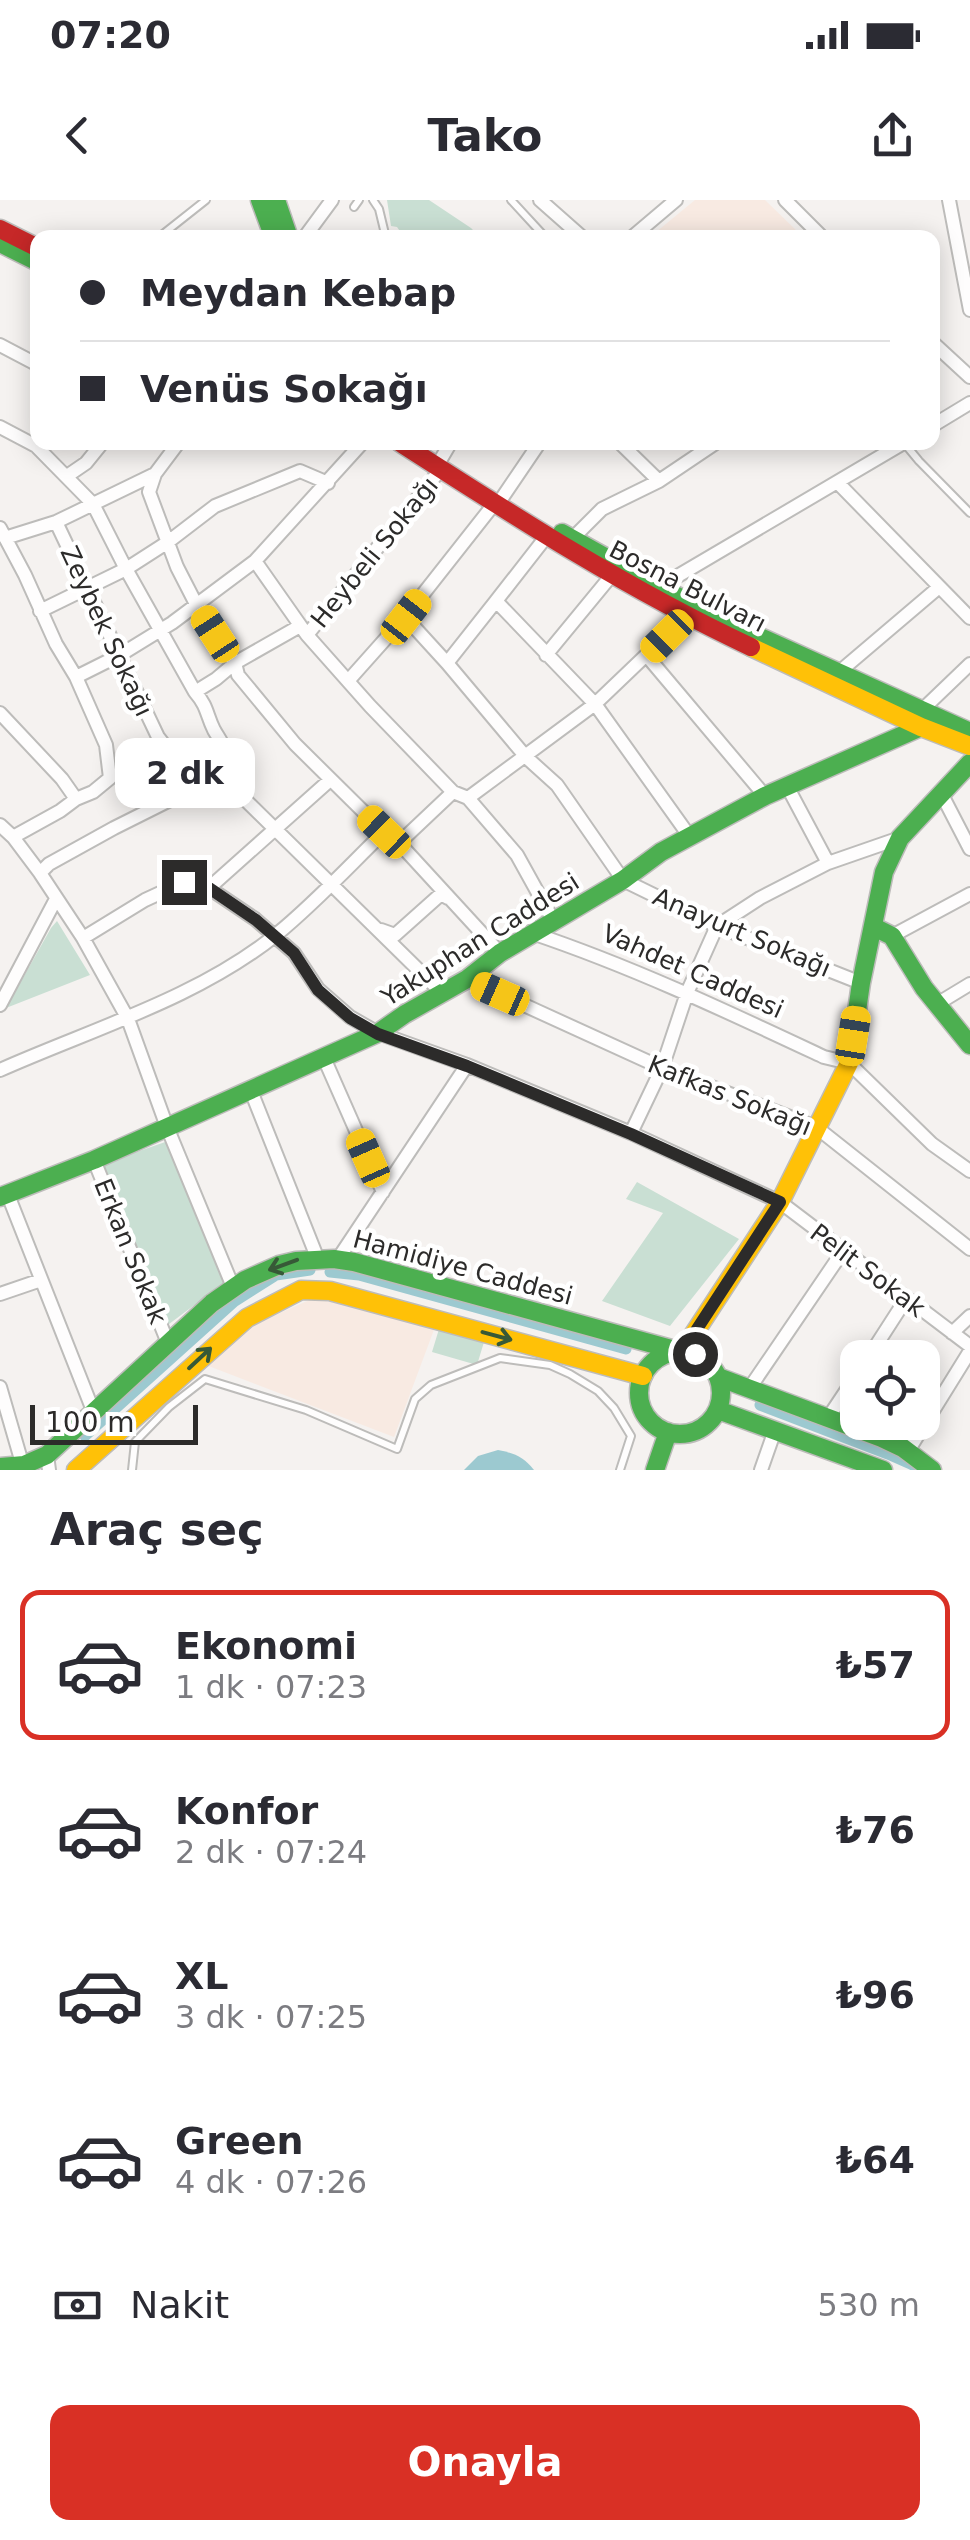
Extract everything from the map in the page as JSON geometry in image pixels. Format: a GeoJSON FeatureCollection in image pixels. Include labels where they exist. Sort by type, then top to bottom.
{"type":"FeatureCollection","features":[{"type":"Feature","properties":{"kind":"street"},"geometry":{"type":"LineString","coordinates":[[260,200],[271,230]]}},
{"type":"Feature","properties":{"kind":"street"},"geometry":{"type":"LineString","coordinates":[[276,200],[286,230]]}},
{"type":"Feature","properties":{"kind":"street"},"geometry":{"type":"LineString","coordinates":[[310,230],[332,200]]}},
{"type":"Feature","properties":{"kind":"street"},"geometry":{"type":"LineString","coordinates":[[540,200],[574,230]]}},
{"type":"Feature","properties":{"kind":"street"},"geometry":{"type":"LineString","coordinates":[[784,200],[816,230]]}},
{"type":"Feature","properties":{"kind":"street"},"geometry":{"type":"LineString","coordinates":[[949,200],[970,310]]}},
{"type":"Feature","properties":{"kind":"street"},"geometry":{"type":"LineString","coordinates":[[638,230],[665,203]]}},
{"type":"Feature","properties":{"kind":"street"},"geometry":{"type":"LineString","coordinates":[[1,242],[30,247]]}},
{"type":"Feature","properties":{"kind":"street"},"geometry":{"type":"LineString","coordinates":[[1,242],[30,258]]}},
{"type":"Feature","properties":{"kind":"street"},"geometry":{"type":"LineString","coordinates":[[0,345],[30,361]]}},
{"type":"Feature","properties":{"kind":"street"},"geometry":{"type":"LineString","coordinates":[[940,350],[970,378]]}},
{"type":"Feature","properties":{"kind":"street"},"geometry":{"type":"LineString","coordinates":[[940,421],[970,403]]}},
{"type":"Feature","properties":{"kind":"street"},"geometry":{"type":"LineString","coordinates":[[0,427],[30,443]]}},
{"type":"Feature","properties":{"kind":"street"},"geometry":{"type":"LineString","coordinates":[[40,450],[93,504],[195,692],[206,704],[214,730],[224,743],[225,753],[217,763],[220,775],[442,993]]}},
{"type":"Feature","properties":{"kind":"street"},"geometry":{"type":"LineString","coordinates":[[68,476],[97,450]]}},
{"type":"Feature","properties":{"kind":"street"},"geometry":{"type":"LineString","coordinates":[[173,450],[155,474],[149,492],[196,604],[238,675],[295,744],[399,843],[500,953]]}},
{"type":"Feature","properties":{"kind":"street"},"geometry":{"type":"LineString","coordinates":[[76,678],[160,629],[255,561],[356,450]]}},
{"type":"Feature","properties":{"kind":"street"},"geometry":{"type":"LineString","coordinates":[[348,681],[406,617],[534,450]]}},
{"type":"Feature","properties":{"kind":"street"},"geometry":{"type":"LineString","coordinates":[[627,450],[659,482]]}},
{"type":"Feature","properties":{"kind":"street"},"geometry":{"type":"LineString","coordinates":[[572,539],[602,509],[659,482],[705,450]]}},
{"type":"Feature","properties":{"kind":"street"},"geometry":{"type":"LineString","coordinates":[[659,587],[893,450]]}},
{"type":"Feature","properties":{"kind":"street","name":"Bosna Bulvarı"},"geometry":{"type":"LineString","coordinates":[[444,457],[546,537],[686,616],[921,719],[970,732]]}},
{"type":"Feature","properties":{"kind":"street","name":"Heybeli Sokağı"},"geometry":{"type":"LineString","coordinates":[[303,630],[444,457]]}},
{"type":"Feature","properties":{"kind":"street"},"geometry":{"type":"LineString","coordinates":[[40,611],[126,569],[215,506],[300,471],[328,483]]}},
{"type":"Feature","properties":{"kind":"street"},"geometry":{"type":"LineString","coordinates":[[155,474],[56,522],[2,533],[106,745],[110,778],[93,792],[4,830],[40,874],[83,938],[128,1020],[233,1287]]}},
{"type":"Feature","properties":{"kind":"street"},"geometry":{"type":"LineString","coordinates":[[838,483],[970,618]]}},
{"type":"Feature","properties":{"kind":"street","name":"Bosna Bulvarı"},"geometry":{"type":"LineString","coordinates":[[498,501],[659,587],[838,673],[970,746]]}},
{"type":"Feature","properties":{"kind":"street","name":"Zeybek Sokağı"},"geometry":{"type":"LineString","coordinates":[[56,522],[158,737],[196,786]]}},
{"type":"Feature","properties":{"kind":"street"},"geometry":{"type":"LineString","coordinates":[[447,663],[546,537]]}},
{"type":"Feature","properties":{"kind":"street"},"geometry":{"type":"LineString","coordinates":[[255,561],[303,630],[348,681],[454,792],[468,798],[517,855],[553,920]]}},
{"type":"Feature","properties":{"kind":"street"},"geometry":{"type":"LineString","coordinates":[[546,655],[611,576]]}},
{"type":"Feature","properties":{"kind":"street"},"geometry":{"type":"LineString","coordinates":[[838,673],[938,588]]}},
{"type":"Feature","properties":{"kind":"street"},"geometry":{"type":"LineString","coordinates":[[496,601],[595,704],[690,837]]}},
{"type":"Feature","properties":{"kind":"street"},"geometry":{"type":"LineString","coordinates":[[468,798],[595,704],[686,616]]}},
{"type":"Feature","properties":{"kind":"street"},"geometry":{"type":"LineString","coordinates":[[406,617],[526,756],[557,785],[624,880]]}},
{"type":"Feature","properties":{"kind":"street"},"geometry":{"type":"LineString","coordinates":[[195,692],[234,663],[303,630]]}},
{"type":"Feature","properties":{"kind":"street"},"geometry":{"type":"LineString","coordinates":[[648,656],[766,796]]}},
{"type":"Feature","properties":{"kind":"street"},"geometry":{"type":"LineString","coordinates":[[921,719],[970,664]]}},
{"type":"Feature","properties":{"kind":"street"},"geometry":{"type":"LineString","coordinates":[[0,713],[76,798]]}},
{"type":"Feature","properties":{"kind":"street","name":"Yakuphan Caddesi"},"geometry":{"type":"LineString","coordinates":[[4,1196],[378,1034],[467,980],[500,953],[624,880],[661,852],[921,719]]}},
{"type":"Feature","properties":{"kind":"street"},"geometry":{"type":"LineString","coordinates":[[682,1352],[780,1202],[848,1063],[884,872],[900,838],[970,763]]}},
{"type":"Feature","properties":{"kind":"street"},"geometry":{"type":"LineString","coordinates":[[40,874],[49,864],[220,775]]}},
{"type":"Feature","properties":{"kind":"street"},"geometry":{"type":"LineString","coordinates":[[83,938],[145,900],[184,882],[209,888],[330,780]]}},
{"type":"Feature","properties":{"kind":"street"},"geometry":{"type":"LineString","coordinates":[[787,786],[828,862]]}},
{"type":"Feature","properties":{"kind":"street"},"geometry":{"type":"LineString","coordinates":[[399,843],[454,792]]}},
{"type":"Feature","properties":{"kind":"street"},"geometry":{"type":"LineString","coordinates":[[941,793],[970,850]]}},
{"type":"Feature","properties":{"kind":"street"},"geometry":{"type":"LineString","coordinates":[[0,1070],[128,1020],[222,970],[275,936],[384,832]]}},
{"type":"Feature","properties":{"kind":"street"},"geometry":{"type":"LineString","coordinates":[[631,1134],[662,1068],[687,994],[717,926],[828,862],[900,838]]}},
{"type":"Feature","properties":{"kind":"street","name":"Anayurt Sokağı"},"geometry":{"type":"LineString","coordinates":[[624,880],[717,926],[861,983]]}},
{"type":"Feature","properties":{"kind":"street","name":"Pelit Sokak"},"geometry":{"type":"LineString","coordinates":[[209,888],[294,953],[318,990],[350,1018],[378,1034],[631,1134],[780,1202],[970,1348]]}},
{"type":"Feature","properties":{"kind":"street"},"geometry":{"type":"LineString","coordinates":[[374,927],[396,935],[441,894],[451,899]]}},
{"type":"Feature","properties":{"kind":"street"},"geometry":{"type":"LineString","coordinates":[[892,936],[970,894]]}},
{"type":"Feature","properties":{"kind":"street"},"geometry":{"type":"LineString","coordinates":[[0,1005],[56,899]]}},
{"type":"Feature","properties":{"kind":"street"},"geometry":{"type":"LineString","coordinates":[[874,927],[892,936],[924,988],[970,1044]]}},
{"type":"Feature","properties":{"kind":"street","name":"Vahdet Caddesi"},"geometry":{"type":"LineString","coordinates":[[532,933],[593,954],[824,1057],[848,1063],[932,1144],[970,1171]]}},
{"type":"Feature","properties":{"kind":"street","name":"Kafkas Sokağı"},"geometry":{"type":"LineString","coordinates":[[467,980],[662,1068],[816,1128],[970,1250]]}},
{"type":"Feature","properties":{"kind":"street"},"geometry":{"type":"LineString","coordinates":[[937,1004],[970,984]]}},
{"type":"Feature","properties":{"kind":"street"},"geometry":{"type":"LineString","coordinates":[[324,1058],[383,1192]]}},
{"type":"Feature","properties":{"kind":"street"},"geometry":{"type":"LineString","coordinates":[[338,1259],[467,1066]]}},
{"type":"Feature","properties":{"kind":"street"},"geometry":{"type":"LineString","coordinates":[[252,1091],[317,1258],[324,1290]]}},
{"type":"Feature","properties":{"kind":"street","name":"Erkan Sokak"},"geometry":{"type":"LineString","coordinates":[[94,1160],[168,1342]]}},
{"type":"Feature","properties":{"kind":"street"},"geometry":{"type":"LineString","coordinates":[[4,1196],[94,1414]]}},
{"type":"Feature","properties":{"kind":"street"},"geometry":{"type":"LineString","coordinates":[[749,1389],[843,1251]]}},
{"type":"Feature","properties":{"kind":"street","name":"Hamidiye Caddesi"},"geometry":{"type":"LineString","coordinates":[[0,1467],[24,1468],[48,1462],[212,1303],[233,1287],[296,1259],[338,1259],[682,1352]]}},
{"type":"Feature","properties":{"kind":"street"},"geometry":{"type":"LineString","coordinates":[[0,1294],[41,1280]]}},
{"type":"Feature","properties":{"kind":"street"},"geometry":{"type":"LineString","coordinates":[[76,1470],[234,1327],[301,1290],[324,1290],[643,1376]]}},
{"type":"Feature","properties":{"kind":"street"},"geometry":{"type":"LineString","coordinates":[[880,1340],[906,1299]]}},
{"type":"Feature","properties":{"kind":"street"},"geometry":{"type":"LineString","coordinates":[[952,1332],[970,1316]]}},
{"type":"Feature","properties":{"kind":"street"},"geometry":{"type":"LineString","coordinates":[[908,1451],[970,1348]]}},
{"type":"Feature","properties":{"kind":"street"},"geometry":{"type":"LineString","coordinates":[[682,1352],[707,1361],[718,1377],[721,1398],[718,1410],[703,1428],[668,1432],[658,1428],[643,1410],[640,1387],[643,1376],[659,1358],[682,1352]]}},
{"type":"Feature","properties":{"kind":"street"},"geometry":{"type":"LineString","coordinates":[[718,1377],[882,1438],[908,1451],[932,1470]]}},
{"type":"Feature","properties":{"kind":"street"},"geometry":{"type":"LineString","coordinates":[[0,1387],[24,1468]]}},
{"type":"Feature","properties":{"kind":"street"},"geometry":{"type":"LineString","coordinates":[[828,1418],[840,1400]]}},
{"type":"Feature","properties":{"kind":"street"},"geometry":{"type":"LineString","coordinates":[[718,1410],[860,1465],[883,1470]]}},
{"type":"Feature","properties":{"kind":"street"},"geometry":{"type":"LineString","coordinates":[[762,1470],[775,1430]]}},
{"type":"Feature","properties":{"kind":"street"},"geometry":{"type":"LineString","coordinates":[[656,1470],[668,1432]]}},
{"type":"Feature","properties":{"kind":"lane"},"geometry":{"type":"LineString","coordinates":[[168,230],[206,200]]}},
{"type":"Feature","properties":{"kind":"lane"},"geometry":{"type":"LineString","coordinates":[[374,200],[383,230]]}},
{"type":"Feature","properties":{"kind":"lane"},"geometry":{"type":"LineString","coordinates":[[512,200],[539,230]]}},
{"type":"Feature","properties":{"kind":"lane"},"geometry":{"type":"LineString","coordinates":[[910,450],[970,512]]}},
{"type":"Feature","properties":{"kind":"lane"},"geometry":{"type":"LineString","coordinates":[[132,1470],[135,1442],[169,1406],[206,1378],[306,1410],[397,1449],[415,1399],[431,1385],[500,1358],[550,1365],[598,1391],[631,1436],[620,1470]]}},
{"type":"Feature","properties":{"kind":"shaded area"},"geometry":{"type":"Polygon","coordinates":[[[695,200],[765,200],[796,230],[659,230],[695,200]]]}},
{"type":"Feature","properties":{"kind":"shaded area"},"geometry":{"type":"Polygon","coordinates":[[[314,1298],[435,1327],[394,1437],[206,1365],[252,1325],[314,1298]]]}},
{"type":"Feature","properties":{"kind":"green space"},"geometry":{"type":"Polygon","coordinates":[[[387,200],[429,200],[473,230],[399,230],[391,226],[387,200]]]}},
{"type":"Feature","properties":{"kind":"green space"},"geometry":{"type":"Polygon","coordinates":[[[57,921],[90,975],[6,1008],[51,928],[57,921]]]}},
{"type":"Feature","properties":{"kind":"green space"},"geometry":{"type":"Polygon","coordinates":[[[171,1140],[228,1280],[165,1327],[96,1166],[171,1140]]]}},
{"type":"Feature","properties":{"kind":"green space"},"geometry":{"type":"Polygon","coordinates":[[[637,1182],[739,1239],[670,1326],[602,1301],[663,1213],[626,1199],[637,1182]]]}},
{"type":"Feature","properties":{"kind":"green space"},"geometry":{"type":"Polygon","coordinates":[[[439,1329],[484,1342],[477,1365],[432,1352],[439,1329]]]}},
{"type":"Feature","properties":{"kind":"water"},"geometry":{"type":"Polygon","coordinates":[[[498,1450],[518,1456],[534,1470],[464,1470],[478,1456],[498,1450]]]}},
{"type":"Feature","properties":{"kind":"waterway"},"geometry":{"type":"LineString","coordinates":[[85,1436],[235,1301],[276,1275],[310,1270]]}},
{"type":"Feature","properties":{"kind":"waterway"},"geometry":{"type":"LineString","coordinates":[[330,1272],[359,1275],[626,1349]]}},
{"type":"Feature","properties":{"kind":"waterway"},"geometry":{"type":"LineString","coordinates":[[760,1405],[888,1454],[917,1470]]}},
{"type":"Feature","properties":{"kind":"traffic: fast"},"geometry":{"type":"LineString","coordinates":[[260,200],[271,230]]}},
{"type":"Feature","properties":{"kind":"traffic: fast"},"geometry":{"type":"LineString","coordinates":[[276,200],[286,230]]}},
{"type":"Feature","properties":{"kind":"traffic: fast"},"geometry":{"type":"LineString","coordinates":[[0,243],[30,258]]}},
{"type":"Feature","properties":{"kind":"traffic: fast"},"geometry":{"type":"LineString","coordinates":[[562,533],[747,631],[970,732]]}},
{"type":"Feature","properties":{"kind":"traffic: fast"},"geometry":{"type":"LineString","coordinates":[[0,1197],[94,1160],[378,1033],[467,979],[500,953],[623,880],[661,852],[765,796],[921,727]]}},
{"type":"Feature","properties":{"kind":"traffic: fast"},"geometry":{"type":"LineString","coordinates":[[853,1039],[884,872],[900,838],[970,763]]}},
{"type":"Feature","properties":{"kind":"traffic: fast"},"geometry":{"type":"LineString","coordinates":[[874,927],[892,936],[924,988],[970,1045]]}},
{"type":"Feature","properties":{"kind":"traffic: fast"},"geometry":{"type":"LineString","coordinates":[[0,1467],[24,1465],[47,1455],[212,1303],[245,1280],[296,1261],[354,1262],[682,1352]]}},
{"type":"Feature","properties":{"kind":"traffic: fast"},"geometry":{"type":"LineString","coordinates":[[680,1352],[696,1355],[709,1364],[718,1377],[721,1393],[718,1409],[709,1422],[696,1431],[680,1434],[664,1431],[651,1422],[642,1409],[639,1393],[642,1377],[651,1364],[664,1355],[680,1352]]}},
{"type":"Feature","properties":{"kind":"traffic: fast"},"geometry":{"type":"LineString","coordinates":[[718,1377],[882,1438],[932,1470]]}},
{"type":"Feature","properties":{"kind":"traffic: fast"},"geometry":{"type":"LineString","coordinates":[[718,1410],[883,1470]]}},
{"type":"Feature","properties":{"kind":"traffic: fast"},"geometry":{"type":"LineString","coordinates":[[655,1470],[668,1432]]}},
{"type":"Feature","properties":{"kind":"traffic: slow"},"geometry":{"type":"LineString","coordinates":[[751,647],[970,746]]}},
{"type":"Feature","properties":{"kind":"traffic: slow"},"geometry":{"type":"LineString","coordinates":[[682,1352],[780,1202],[849,1063],[853,1039]]}},
{"type":"Feature","properties":{"kind":"traffic: slow"},"geometry":{"type":"LineString","coordinates":[[76,1470],[247,1318],[301,1290],[330,1291],[643,1376]]}},
{"type":"Feature","properties":{"kind":"traffic: jam"},"geometry":{"type":"LineString","coordinates":[[0,229],[30,244]]}},
{"type":"Feature","properties":{"kind":"traffic: jam"},"geometry":{"type":"LineString","coordinates":[[412,450],[615,576],[751,647]]}},
{"type":"Feature","properties":{"kind":"route"},"geometry":{"type":"LineString","coordinates":[[184,882],[209,888],[256,920],[294,953],[318,990],[350,1018],[378,1034],[631,1134],[780,1202],[682,1352],[695,1354]]}}]}
